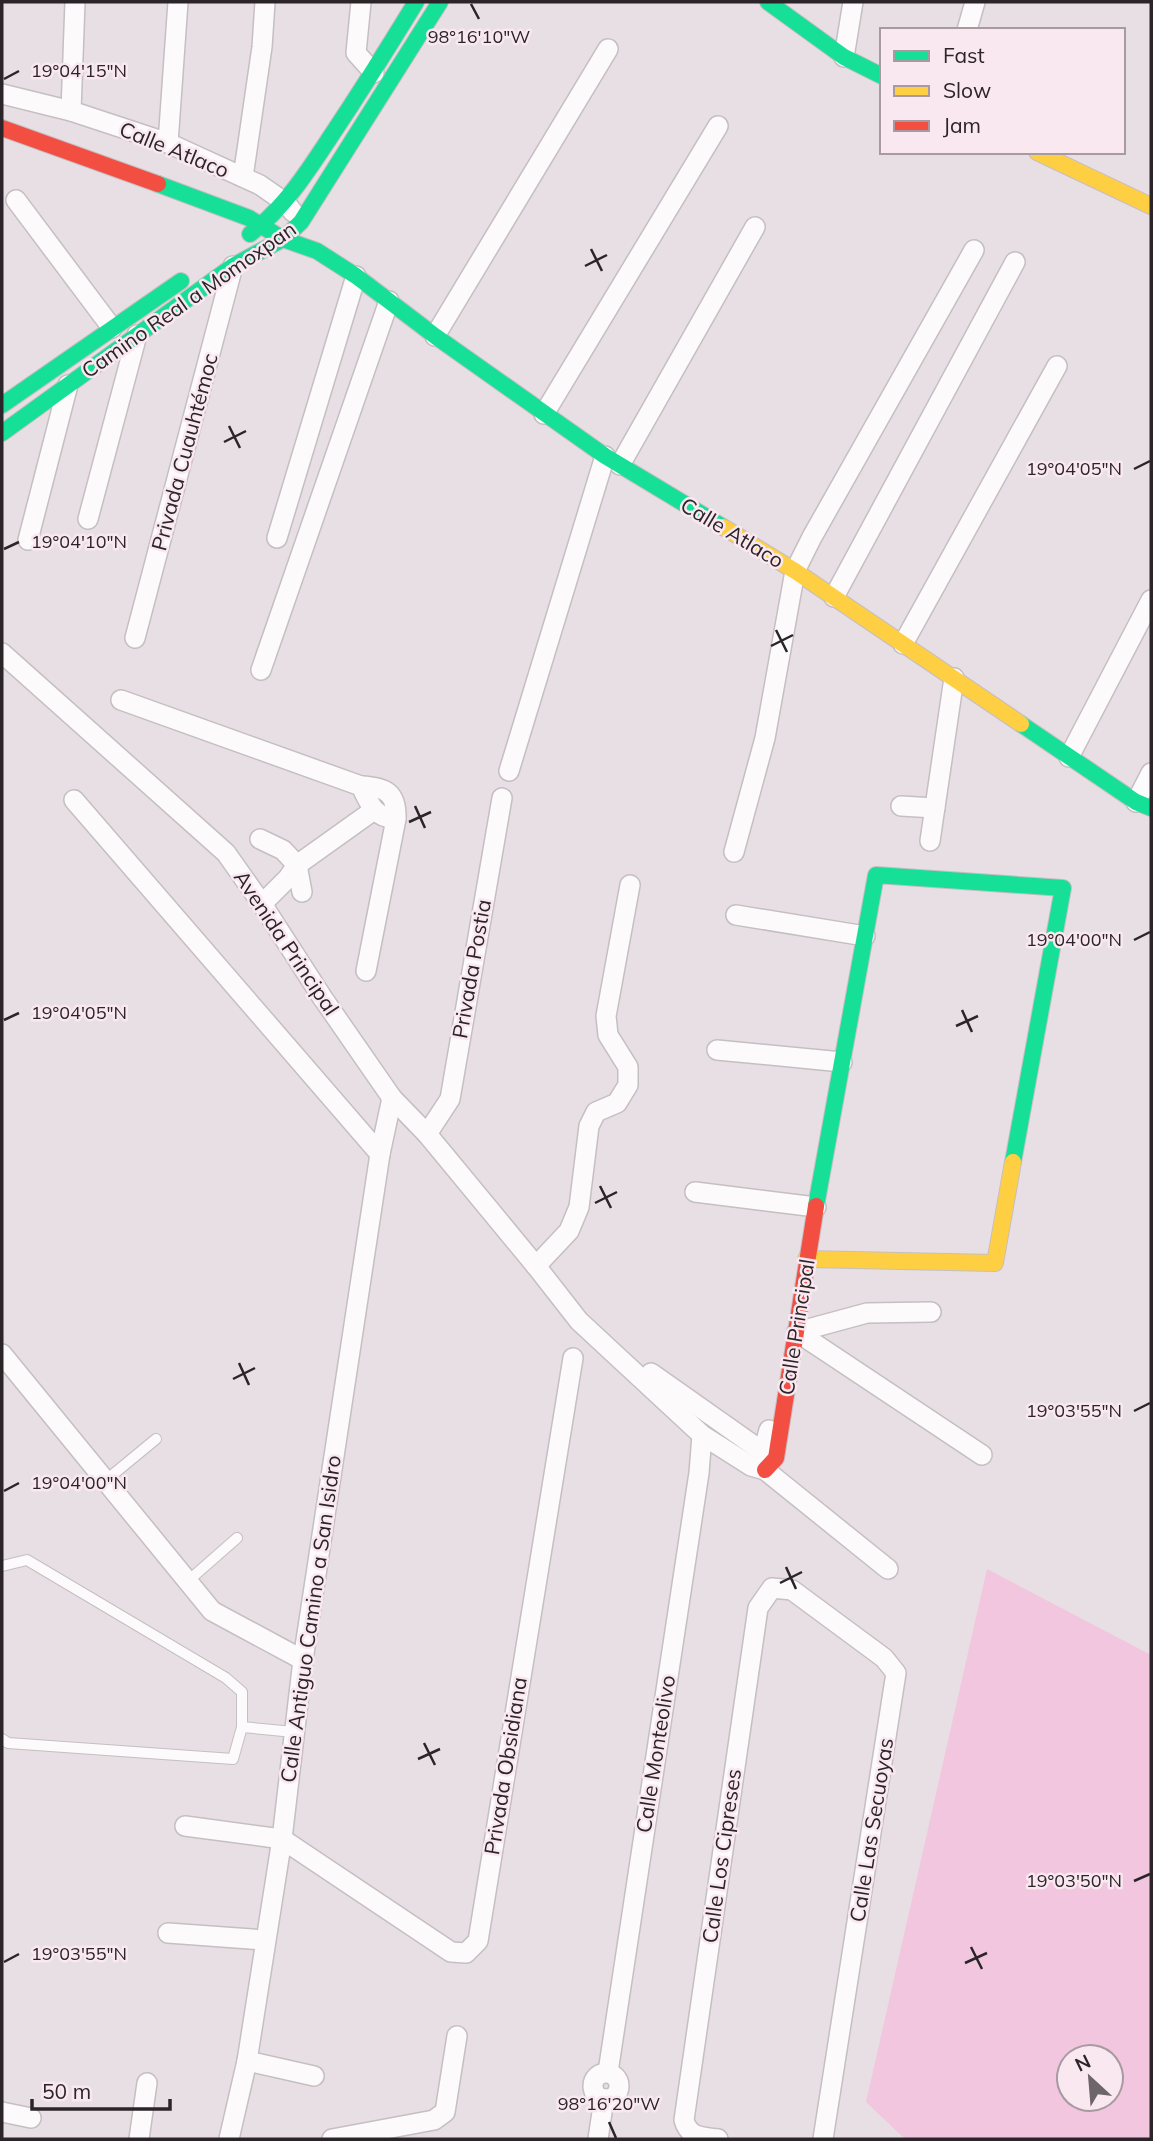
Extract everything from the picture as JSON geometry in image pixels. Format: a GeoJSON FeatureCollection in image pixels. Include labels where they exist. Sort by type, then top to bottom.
{"type":"FeatureCollection","features":[{"type":"Feature","properties":{"kind":"street"},"geometry":{"type":"LineString","coordinates":[[71,111],[75,2]]}},
{"type":"Feature","properties":{"kind":"street"},"geometry":{"type":"LineString","coordinates":[[168,143],[178,2]]}},
{"type":"Feature","properties":{"kind":"street"},"geometry":{"type":"LineString","coordinates":[[243,177],[262,47],[265,2]]}},
{"type":"Feature","properties":{"kind":"street"},"geometry":{"type":"LineString","coordinates":[[361,2],[355,53],[374,73]]}},
{"type":"Feature","properties":{"kind":"street","name":"Camino Real a Momoxpan"},"geometry":{"type":"LineString","coordinates":[[241,240],[263,226],[286,203],[374,73],[416,2]]}},
{"type":"Feature","properties":{"kind":"street","name":"Camino Real a Momoxpan"},"geometry":{"type":"LineString","coordinates":[[2,433],[233,266],[283,239],[301,222],[440,2]]}},
{"type":"Feature","properties":{"kind":"street"},"geometry":{"type":"LineString","coordinates":[[768,2],[844,57],[880,75]]}},
{"type":"Feature","properties":{"kind":"street"},"geometry":{"type":"LineString","coordinates":[[844,57],[853,2]]}},
{"type":"Feature","properties":{"kind":"street"},"geometry":{"type":"LineString","coordinates":[[968,28],[975,2]]}},
{"type":"Feature","properties":{"kind":"street"},"geometry":{"type":"LineString","coordinates":[[435,336],[608,48]]}},
{"type":"Feature","properties":{"kind":"street","name":"Calle Atlaco"},"geometry":{"type":"LineString","coordinates":[[2,94],[71,111],[168,143],[260,185],[286,203],[301,222],[317,251]]}},
{"type":"Feature","properties":{"kind":"street"},"geometry":{"type":"LineString","coordinates":[[11,131],[26,100]]}},
{"type":"Feature","properties":{"kind":"street"},"geometry":{"type":"LineString","coordinates":[[544,414],[718,126]]}},
{"type":"Feature","properties":{"kind":"street","name":"Calle Atlaco"},"geometry":{"type":"LineString","coordinates":[[11,131],[249,218],[283,239],[317,251],[356,276],[435,336],[612,460],[795,571],[1144,805]]}},
{"type":"Feature","properties":{"kind":"street"},"geometry":{"type":"LineString","coordinates":[[1041,154],[1151,206]]}},
{"type":"Feature","properties":{"kind":"street"},"geometry":{"type":"LineString","coordinates":[[16,200],[112,328]]}},
{"type":"Feature","properties":{"kind":"street"},"geometry":{"type":"LineString","coordinates":[[509,771],[612,460],[755,227]]}},
{"type":"Feature","properties":{"kind":"street"},"geometry":{"type":"LineString","coordinates":[[734,852],[765,738],[795,571],[974,250]]}},
{"type":"Feature","properties":{"kind":"street"},"geometry":{"type":"LineString","coordinates":[[834,597],[1015,262]]}},
{"type":"Feature","properties":{"kind":"street","name":"Privada Cuauhtémoc"},"geometry":{"type":"LineString","coordinates":[[135,638],[233,266]]}},
{"type":"Feature","properties":{"kind":"street","name":"Camino Real a Momoxpan"},"geometry":{"type":"LineString","coordinates":[[2,405],[198,269]]}},
{"type":"Feature","properties":{"kind":"street"},"geometry":{"type":"LineString","coordinates":[[276,538],[356,276]]}},
{"type":"Feature","properties":{"kind":"street"},"geometry":{"type":"LineString","coordinates":[[261,670],[389,301]]}},
{"type":"Feature","properties":{"kind":"street"},"geometry":{"type":"LineString","coordinates":[[88,519],[137,335]]}},
{"type":"Feature","properties":{"kind":"street"},"geometry":{"type":"LineString","coordinates":[[28,540],[73,381],[65,360]]}},
{"type":"Feature","properties":{"kind":"street"},"geometry":{"type":"LineString","coordinates":[[903,644],[1057,366]]}},
{"type":"Feature","properties":{"kind":"street"},"geometry":{"type":"LineString","coordinates":[[1069,757],[1151,600]]}},
{"type":"Feature","properties":{"kind":"street","name":"Avenida Principal"},"geometry":{"type":"LineString","coordinates":[[2,653],[226,853],[392,1098],[427,1134],[536,1266]]}},
{"type":"Feature","properties":{"kind":"street"},"geometry":{"type":"LineString","coordinates":[[930,841],[954,678]]}},
{"type":"Feature","properties":{"kind":"street"},"geometry":{"type":"LineString","coordinates":[[121,700],[361,786],[382,787],[392,797],[396,819],[366,971]]}},
{"type":"Feature","properties":{"kind":"street"},"geometry":{"type":"LineString","coordinates":[[1144,805],[1151,773]]}},
{"type":"Feature","properties":{"kind":"street"},"geometry":{"type":"LineString","coordinates":[[361,786],[374,810],[384,818],[396,819]]}},
{"type":"Feature","properties":{"kind":"street","name":"Privada Postia"},"geometry":{"type":"LineString","coordinates":[[427,1134],[450,1099],[502,798]]}},
{"type":"Feature","properties":{"kind":"street"},"geometry":{"type":"LineString","coordinates":[[74,800],[380,1154]]}},
{"type":"Feature","properties":{"kind":"street"},"geometry":{"type":"LineString","coordinates":[[901,806],[935,808]]}},
{"type":"Feature","properties":{"kind":"street"},"geometry":{"type":"LineString","coordinates":[[262,904],[292,872],[374,810]]}},
{"type":"Feature","properties":{"kind":"street"},"geometry":{"type":"LineString","coordinates":[[260,839],[283,850],[302,892]]}},
{"type":"Feature","properties":{"kind":"street","name":"Calle Principal"},"geometry":{"type":"LineString","coordinates":[[765,1470],[776,1458],[797,1332],[812,1206],[842,1062],[876,875],[1063,888],[995,1263],[806,1259]]}},
{"type":"Feature","properties":{"kind":"street"},"geometry":{"type":"LineString","coordinates":[[629,885],[607,1016],[608,1035],[628,1067],[628,1085],[617,1103],[596,1112],[589,1126],[579,1207],[569,1231],[536,1266],[579,1321],[702,1435],[751,1466],[765,1470],[887,1569]]}},
{"type":"Feature","properties":{"kind":"street"},"geometry":{"type":"LineString","coordinates":[[736,915],[865,936]]}},
{"type":"Feature","properties":{"kind":"street"},"geometry":{"type":"LineString","coordinates":[[717,1050],[842,1062]]}},
{"type":"Feature","properties":{"kind":"street","name":"Calle Antiguo Camino a San Isidro"},"geometry":{"type":"LineString","coordinates":[[229,2139],[247,2061],[282,1839],[303,1660],[380,1154],[392,1098]]}},
{"type":"Feature","properties":{"kind":"street"},"geometry":{"type":"LineString","coordinates":[[651,1373],[763,1452],[781,1384],[812,1206],[695,1192]]}},
{"type":"Feature","properties":{"kind":"street"},"geometry":{"type":"LineString","coordinates":[[797,1332],[867,1312],[931,1312]]}},
{"type":"Feature","properties":{"kind":"street"},"geometry":{"type":"LineString","coordinates":[[797,1332],[818,1346]]}},
{"type":"Feature","properties":{"kind":"street"},"geometry":{"type":"LineString","coordinates":[[797,1332],[982,1455]]}},
{"type":"Feature","properties":{"kind":"street"},"geometry":{"type":"LineString","coordinates":[[2,1354],[212,1611],[303,1660]]}},
{"type":"Feature","properties":{"kind":"street","name":"Privada Obsidiana"},"geometry":{"type":"LineString","coordinates":[[282,1839],[451,1952],[466,1953],[478,1941],[573,1358]]}},
{"type":"Feature","properties":{"kind":"street","name":"Calle Monteolivo"},"geometry":{"type":"LineString","coordinates":[[598,2139],[604,2099],[595,2094],[592,2084],[598,2075],[608,2073],[699,1473],[702,1435]]}},
{"type":"Feature","properties":{"kind":"street","name":"Calle Los Cipreses"},"geometry":{"type":"LineString","coordinates":[[718,2139],[693,2135],[686,2129],[684,2120],[758,1608],[772,1588]]}},
{"type":"Feature","properties":{"kind":"street","name":"Calle Las Secuoyas"},"geometry":{"type":"LineString","coordinates":[[772,1588],[792,1590],[884,1658],[896,1673],[823,2139]]}},
{"type":"Feature","properties":{"kind":"street"},"geometry":{"type":"LineString","coordinates":[[185,1826],[282,1839]]}},
{"type":"Feature","properties":{"kind":"street"},"geometry":{"type":"LineString","coordinates":[[168,1933],[265,1940]]}},
{"type":"Feature","properties":{"kind":"street"},"geometry":{"type":"LineString","coordinates":[[332,2139],[434,2120],[444,2112],[457,2036]]}},
{"type":"Feature","properties":{"kind":"street"},"geometry":{"type":"LineString","coordinates":[[247,2061],[314,2076]]}},
{"type":"Feature","properties":{"kind":"street"},"geometry":{"type":"LineString","coordinates":[[139,2139],[147,2083]]}},
{"type":"Feature","properties":{"kind":"street"},"geometry":{"type":"LineString","coordinates":[[2,2112],[31,2118]]}},
{"type":"Feature","properties":{"kind":"lane"},"geometry":{"type":"LineString","coordinates":[[105,1480],[156,1439]]}},
{"type":"Feature","properties":{"kind":"lane"},"geometry":{"type":"LineString","coordinates":[[188,1581],[237,1538]]}},
{"type":"Feature","properties":{"kind":"lane"},"geometry":{"type":"LineString","coordinates":[[2,1566],[27,1560],[226,1678],[242,1692],[242,1727],[233,1759],[8,1742],[2,1739]]}},
{"type":"Feature","properties":{"kind":"lane"},"geometry":{"type":"LineString","coordinates":[[242,1727],[294,1732]]}},
{"type":"Feature","properties":{"kind":"shaded area"},"geometry":{"type":"Polygon","coordinates":[[[987,1569],[1151,1655],[1151,2139],[905,2139],[866,2102],[987,1569]]]}},
{"type":"Feature","properties":{"kind":"traffic: fast"},"geometry":{"type":"LineString","coordinates":[[250,234],[284,202],[303,178],[416,2]]}},
{"type":"Feature","properties":{"kind":"traffic: fast"},"geometry":{"type":"LineString","coordinates":[[2,433],[233,266],[283,239],[301,222],[440,2]]}},
{"type":"Feature","properties":{"kind":"traffic: fast"},"geometry":{"type":"LineString","coordinates":[[768,2],[844,57],[880,75]]}},
{"type":"Feature","properties":{"kind":"traffic: fast"},"geometry":{"type":"LineString","coordinates":[[158,184],[249,218],[283,239],[317,251],[356,276],[435,336],[605,456],[723,527]]}},
{"type":"Feature","properties":{"kind":"traffic: fast"},"geometry":{"type":"LineString","coordinates":[[2,405],[181,281]]}},
{"type":"Feature","properties":{"kind":"traffic: fast"},"geometry":{"type":"LineString","coordinates":[[1021,724],[1136,802],[1151,808]]}},
{"type":"Feature","properties":{"kind":"traffic: fast"},"geometry":{"type":"LineString","coordinates":[[816,1206],[876,875],[1063,888],[1013,1162]]}},
{"type":"Feature","properties":{"kind":"traffic: slow"},"geometry":{"type":"LineString","coordinates":[[1041,154],[1151,206]]}},
{"type":"Feature","properties":{"kind":"traffic: slow"},"geometry":{"type":"LineString","coordinates":[[723,527],[795,571],[1021,724]]}},
{"type":"Feature","properties":{"kind":"traffic: slow"},"geometry":{"type":"LineString","coordinates":[[806,1259],[995,1263],[1013,1162]]}},
{"type":"Feature","properties":{"kind":"traffic: jam"},"geometry":{"type":"LineString","coordinates":[[2,128],[158,184]]}},
{"type":"Feature","properties":{"kind":"traffic: jam"},"geometry":{"type":"LineString","coordinates":[[765,1470],[776,1458],[816,1206]]}}]}
